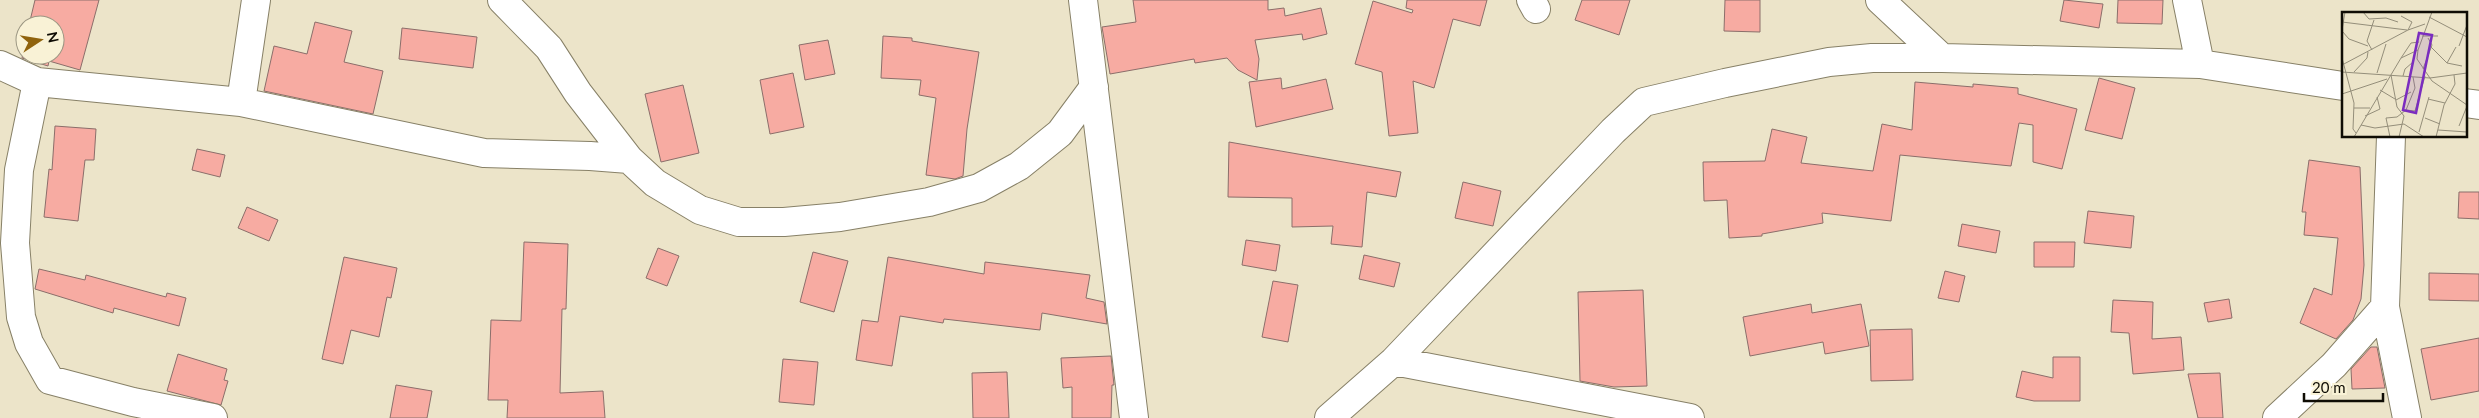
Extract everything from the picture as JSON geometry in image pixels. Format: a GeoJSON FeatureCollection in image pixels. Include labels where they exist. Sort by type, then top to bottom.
{"type":"FeatureCollection","features":[{"type":"Feature","properties":{"kind":"street"},"geometry":{"type":"LineString","coordinates":[[241,102],[256,0]]}},
{"type":"Feature","properties":{"kind":"street"},"geometry":{"type":"LineString","coordinates":[[502,0],[549,48],[578,93],[629,159],[655,183],[700,210],[740,222],[784,222],[840,217],[929,202],[979,188],[1019,166],[1060,133],[1094,87]]}},
{"type":"Feature","properties":{"kind":"street"},"geometry":{"type":"LineString","coordinates":[[1083,0],[1134,418]]}},
{"type":"Feature","properties":{"kind":"street"},"geometry":{"type":"LineString","coordinates":[[1880,0],[1942,58]]}},
{"type":"Feature","properties":{"kind":"street"},"geometry":{"type":"LineString","coordinates":[[2187,0],[2200,64]]}},
{"type":"Feature","properties":{"kind":"street"},"geometry":{"type":"LineString","coordinates":[[1328,418],[1394,361],[1613,131],[1644,102],[1829,62],[1872,58],[2200,64],[2342,86]]}},
{"type":"Feature","properties":{"kind":"street"},"geometry":{"type":"LineString","coordinates":[[0,65],[37,82],[241,102],[484,153],[629,159]]}},
{"type":"Feature","properties":{"kind":"street"},"geometry":{"type":"LineString","coordinates":[[37,82],[19,170],[15,243],[21,317],[29,343],[50,380],[133,402],[213,418]]}},
{"type":"Feature","properties":{"kind":"street"},"geometry":{"type":"LineString","coordinates":[[2466,103],[2479,105]]}},
{"type":"Feature","properties":{"kind":"street"},"geometry":{"type":"LineString","coordinates":[[2392,138],[2385,307],[2407,418]]}},
{"type":"Feature","properties":{"kind":"street"},"geometry":{"type":"LineString","coordinates":[[2277,418],[2334,365],[2385,307]]}},
{"type":"Feature","properties":{"kind":"street"},"geometry":{"type":"LineString","coordinates":[[1394,361],[1690,418]]}},
{"type":"Feature","properties":{"kind":"building"},"geometry":{"type":"Polygon","coordinates":[[[35,0],[99,0],[80,70],[63,65],[65,65],[65,15],[31,15],[35,0]]]}},
{"type":"Feature","properties":{"kind":"building"},"geometry":{"type":"Polygon","coordinates":[[[1133,0],[1268,0],[1268,10],[1284,8],[1285,16],[1321,8],[1327,34],[1303,40],[1302,34],[1255,40],[1259,59],[1257,80],[1238,70],[1227,58],[1195,63],[1194,59],[1110,74],[1102,27],[1136,22],[1133,0]]]}},
{"type":"Feature","properties":{"kind":"building"},"geometry":{"type":"Polygon","coordinates":[[[1407,0],[1487,0],[1480,26],[1453,19],[1434,88],[1413,81],[1418,133],[1389,136],[1382,72],[1355,64],[1373,1],[1412,13],[1413,10],[1406,8],[1407,0]]]}},
{"type":"Feature","properties":{"kind":"building"},"geometry":{"type":"Polygon","coordinates":[[[1582,0],[1630,0],[1619,35],[1575,20],[1582,0]]]}},
{"type":"Feature","properties":{"kind":"building"},"geometry":{"type":"Polygon","coordinates":[[[1725,0],[1760,0],[1760,32],[1724,31],[1725,0]]]}},
{"type":"Feature","properties":{"kind":"building"},"geometry":{"type":"Polygon","coordinates":[[[2064,0],[2103,4],[2099,28],[2060,21],[2064,0]]]}},
{"type":"Feature","properties":{"kind":"building"},"geometry":{"type":"Polygon","coordinates":[[[2118,0],[2163,0],[2162,24],[2117,23],[2118,0]]]}},
{"type":"Feature","properties":{"kind":"building"},"geometry":{"type":"Polygon","coordinates":[[[315,22],[352,31],[344,62],[383,71],[373,114],[264,91],[274,46],[307,54],[315,22]]]}},
{"type":"Feature","properties":{"kind":"building"},"geometry":{"type":"Polygon","coordinates":[[[402,28],[477,37],[473,68],[399,59],[402,28]]]}},
{"type":"Feature","properties":{"kind":"building"},"geometry":{"type":"Polygon","coordinates":[[[883,36],[912,38],[912,41],[979,52],[967,129],[963,176],[955,179],[926,175],[936,98],[919,95],[921,80],[881,78],[883,36]]]}},
{"type":"Feature","properties":{"kind":"building"},"geometry":{"type":"Polygon","coordinates":[[[828,40],[835,74],[805,80],[799,45],[828,40]]]}},
{"type":"Feature","properties":{"kind":"building"},"geometry":{"type":"Polygon","coordinates":[[[793,73],[804,127],[770,134],[760,80],[793,73]]]}},
{"type":"Feature","properties":{"kind":"building"},"geometry":{"type":"Polygon","coordinates":[[[1281,78],[1282,89],[1326,79],[1333,109],[1256,127],[1249,82],[1281,78]]]}},
{"type":"Feature","properties":{"kind":"building"},"geometry":{"type":"Polygon","coordinates":[[[2099,78],[2135,88],[2122,139],[2085,130],[2099,78]]]}},
{"type":"Feature","properties":{"kind":"building"},"geometry":{"type":"Polygon","coordinates":[[[1915,82],[1973,87],[1973,84],[2018,88],[2018,94],[2077,109],[2062,169],[2033,162],[2033,125],[2019,123],[2011,166],[1900,155],[1891,221],[1822,213],[1823,223],[1762,234],[1762,236],[1729,238],[1727,200],[1704,201],[1703,162],[1765,161],[1772,129],[1807,137],[1801,163],[1873,171],[1882,124],[1912,130],[1915,82]]]}},
{"type":"Feature","properties":{"kind":"building"},"geometry":{"type":"Polygon","coordinates":[[[683,85],[699,153],[661,162],[645,94],[683,85]]]}},
{"type":"Feature","properties":{"kind":"building"},"geometry":{"type":"Polygon","coordinates":[[[55,126],[96,129],[94,160],[85,160],[78,221],[44,217],[49,169],[52,170],[55,126]]]}},
{"type":"Feature","properties":{"kind":"building"},"geometry":{"type":"Polygon","coordinates":[[[1229,142],[1401,172],[1396,197],[1367,192],[1362,247],[1331,244],[1333,226],[1292,227],[1292,198],[1228,197],[1229,142]]]}},
{"type":"Feature","properties":{"kind":"building"},"geometry":{"type":"Polygon","coordinates":[[[197,149],[225,155],[220,177],[192,170],[197,149]]]}},
{"type":"Feature","properties":{"kind":"building"},"geometry":{"type":"Polygon","coordinates":[[[2309,160],[2360,167],[2364,265],[2361,299],[2353,320],[2336,339],[2300,323],[2314,288],[2332,295],[2338,238],[2304,235],[2306,212],[2302,212],[2309,160]]]}},
{"type":"Feature","properties":{"kind":"building"},"geometry":{"type":"Polygon","coordinates":[[[1463,182],[1501,191],[1493,226],[1455,218],[1463,182]]]}},
{"type":"Feature","properties":{"kind":"building"},"geometry":{"type":"Polygon","coordinates":[[[2459,192],[2479,192],[2479,219],[2458,218],[2459,192]]]}},
{"type":"Feature","properties":{"kind":"building"},"geometry":{"type":"Polygon","coordinates":[[[247,207],[278,220],[269,241],[238,228],[247,207]]]}},
{"type":"Feature","properties":{"kind":"building"},"geometry":{"type":"Polygon","coordinates":[[[2088,211],[2134,216],[2131,248],[2084,243],[2088,211]]]}},
{"type":"Feature","properties":{"kind":"building"},"geometry":{"type":"Polygon","coordinates":[[[1962,224],[2000,231],[1996,253],[1958,246],[1962,224]]]}},
{"type":"Feature","properties":{"kind":"building"},"geometry":{"type":"Polygon","coordinates":[[[1246,240],[1280,245],[1276,271],[1242,265],[1246,240]]]}},
{"type":"Feature","properties":{"kind":"building"},"geometry":{"type":"Polygon","coordinates":[[[524,242],[568,244],[566,309],[562,309],[560,393],[603,391],[605,418],[507,418],[508,400],[488,400],[491,320],[521,321],[524,242]]]}},
{"type":"Feature","properties":{"kind":"building"},"geometry":{"type":"Polygon","coordinates":[[[2034,242],[2075,242],[2074,267],[2034,267],[2034,242]]]}},
{"type":"Feature","properties":{"kind":"building"},"geometry":{"type":"Polygon","coordinates":[[[658,248],[679,256],[667,286],[646,278],[658,248]]]}},
{"type":"Feature","properties":{"kind":"building"},"geometry":{"type":"Polygon","coordinates":[[[813,252],[848,261],[834,312],[800,302],[813,252]]]}},
{"type":"Feature","properties":{"kind":"building"},"geometry":{"type":"Polygon","coordinates":[[[1364,255],[1400,263],[1394,287],[1359,279],[1364,255]]]}},
{"type":"Feature","properties":{"kind":"building"},"geometry":{"type":"Polygon","coordinates":[[[344,257],[397,268],[391,298],[387,297],[379,337],[351,330],[343,364],[322,359],[344,257]]]}},
{"type":"Feature","properties":{"kind":"building"},"geometry":{"type":"Polygon","coordinates":[[[888,257],[984,274],[985,262],[1090,275],[1086,298],[1104,302],[1107,324],[1042,313],[1040,330],[944,319],[943,323],[900,316],[892,366],[856,360],[862,320],[878,322],[888,257]]]}},
{"type":"Feature","properties":{"kind":"building"},"geometry":{"type":"Polygon","coordinates":[[[39,269],[85,280],[86,275],[166,297],[167,293],[186,298],[179,326],[114,308],[113,313],[35,289],[39,269]]]}},
{"type":"Feature","properties":{"kind":"building"},"geometry":{"type":"Polygon","coordinates":[[[1945,271],[1965,276],[1959,302],[1938,298],[1945,271]]]}},
{"type":"Feature","properties":{"kind":"building"},"geometry":{"type":"Polygon","coordinates":[[[2429,273],[2479,274],[2479,301],[2429,300],[2429,273]]]}},
{"type":"Feature","properties":{"kind":"building"},"geometry":{"type":"Polygon","coordinates":[[[1273,281],[1298,285],[1288,342],[1262,337],[1273,281]]]}},
{"type":"Feature","properties":{"kind":"building"},"geometry":{"type":"Polygon","coordinates":[[[1643,290],[1647,386],[1614,387],[1580,381],[1578,292],[1643,290]]]}},
{"type":"Feature","properties":{"kind":"building"},"geometry":{"type":"Polygon","coordinates":[[[2229,299],[2232,318],[2208,322],[2204,303],[2229,299]]]}},
{"type":"Feature","properties":{"kind":"building"},"geometry":{"type":"Polygon","coordinates":[[[2113,300],[2153,302],[2152,339],[2181,337],[2184,370],[2133,374],[2129,333],[2111,332],[2113,300]]]}},
{"type":"Feature","properties":{"kind":"building"},"geometry":{"type":"Polygon","coordinates":[[[1811,304],[1812,313],[1861,304],[1869,346],[1825,354],[1823,342],[1750,356],[1743,317],[1811,304]]]}},
{"type":"Feature","properties":{"kind":"building"},"geometry":{"type":"Polygon","coordinates":[[[1912,329],[1913,380],[1871,381],[1870,330],[1912,329]]]}},
{"type":"Feature","properties":{"kind":"building"},"geometry":{"type":"Polygon","coordinates":[[[2479,338],[2479,391],[2431,400],[2421,349],[2479,338]]]}},
{"type":"Feature","properties":{"kind":"building"},"geometry":{"type":"Polygon","coordinates":[[[2371,347],[2377,347],[2385,388],[2352,389],[2351,369],[2371,347]]]}},
{"type":"Feature","properties":{"kind":"building"},"geometry":{"type":"Polygon","coordinates":[[[178,354],[227,369],[224,380],[228,381],[221,405],[167,391],[178,354]]]}},
{"type":"Feature","properties":{"kind":"building"},"geometry":{"type":"Polygon","coordinates":[[[1111,356],[1114,385],[1112,385],[1111,418],[1072,418],[1072,387],[1063,388],[1061,358],[1111,356]]]}},
{"type":"Feature","properties":{"kind":"building"},"geometry":{"type":"Polygon","coordinates":[[[2053,357],[2080,357],[2080,401],[2034,401],[2016,397],[2022,371],[2053,378],[2053,357]]]}},
{"type":"Feature","properties":{"kind":"building"},"geometry":{"type":"Polygon","coordinates":[[[783,359],[818,362],[814,405],[779,402],[783,359]]]}},
{"type":"Feature","properties":{"kind":"building"},"geometry":{"type":"Polygon","coordinates":[[[1007,372],[1009,418],[973,418],[972,373],[1007,372]]]}},
{"type":"Feature","properties":{"kind":"building"},"geometry":{"type":"Polygon","coordinates":[[[2220,373],[2223,418],[2198,418],[2188,374],[2220,373]]]}},
{"type":"Feature","properties":{"kind":"building"},"geometry":{"type":"Polygon","coordinates":[[[396,385],[432,391],[427,418],[390,418],[396,385]]]}}]}
